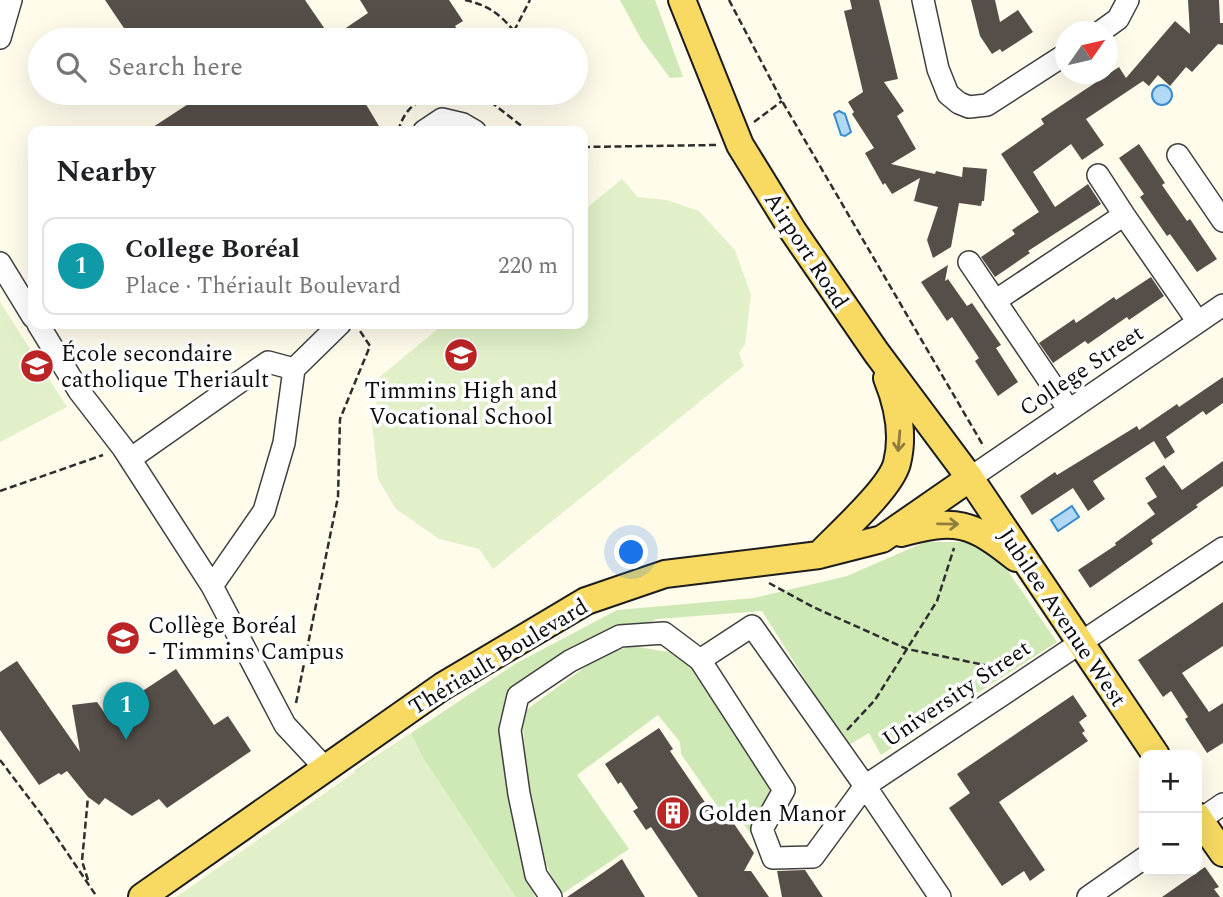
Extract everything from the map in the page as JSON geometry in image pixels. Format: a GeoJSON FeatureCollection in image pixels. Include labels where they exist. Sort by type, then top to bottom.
{"type":"FeatureCollection","features":[{"type":"Feature","properties":{"kind":"main road","name":"Airport Road"},"geometry":{"type":"LineString","coordinates":[[682,0],[736,135],[793,231],[876,352],[970,478]]}},
{"type":"Feature","properties":{"kind":"main road"},"geometry":{"type":"LineString","coordinates":[[819,555],[885,484],[897,465],[900,428],[895,397],[876,352]]}},
{"type":"Feature","properties":{"kind":"main road","name":"Thériault Boulevard"},"geometry":{"type":"LineString","coordinates":[[142,897],[443,685],[586,601],[665,574],[819,555],[882,539],[970,478]]}},
{"type":"Feature","properties":{"kind":"main road","name":"Jubilee Avenue West"},"geometry":{"type":"LineString","coordinates":[[970,478],[1153,750]]}},
{"type":"Feature","properties":{"kind":"main road"},"geometry":{"type":"LineString","coordinates":[[882,539],[935,524],[962,524],[988,537],[1034,572]]}},
{"type":"Feature","properties":{"kind":"main road"},"geometry":{"type":"LineString","coordinates":[[1202,824],[1223,853]]}},
{"type":"Feature","properties":{"kind":"street"},"geometry":{"type":"LineString","coordinates":[[0,38],[11,0]]}},
{"type":"Feature","properties":{"kind":"street"},"geometry":{"type":"LineString","coordinates":[[923,0],[938,69],[948,94],[959,103],[970,107],[987,105],[1055,61]]}},
{"type":"Feature","properties":{"kind":"street"},"geometry":{"type":"LineString","coordinates":[[1115,21],[1128,0]]}},
{"type":"Feature","properties":{"kind":"street"},"geometry":{"type":"LineString","coordinates":[[432,126],[442,119],[466,126]]}},
{"type":"Feature","properties":{"kind":"street"},"geometry":{"type":"LineString","coordinates":[[1178,155],[1223,221]]}},
{"type":"Feature","properties":{"kind":"street"},"geometry":{"type":"LineString","coordinates":[[1097,175],[1198,322]]}},
{"type":"Feature","properties":{"kind":"street"},"geometry":{"type":"LineString","coordinates":[[995,301],[1124,215]]}},
{"type":"Feature","properties":{"kind":"street"},"geometry":{"type":"LineString","coordinates":[[969,262],[1069,410]]}},
{"type":"Feature","properties":{"kind":"street"},"geometry":{"type":"LineString","coordinates":[[0,263],[28,309]]}},
{"type":"Feature","properties":{"kind":"street","name":"College Street"},"geometry":{"type":"LineString","coordinates":[[970,478],[1223,305]]}},
{"type":"Feature","properties":{"kind":"street"},"geometry":{"type":"LineString","coordinates":[[41,329],[79,391],[126,453],[212,586],[285,725],[325,768]]}},
{"type":"Feature","properties":{"kind":"street"},"geometry":{"type":"LineString","coordinates":[[212,586],[264,511],[284,443],[293,369],[335,329]]}},
{"type":"Feature","properties":{"kind":"street"},"geometry":{"type":"LineString","coordinates":[[126,453],[268,362],[293,369]]}},
{"type":"Feature","properties":{"kind":"street","name":"University Street"},"geometry":{"type":"LineString","coordinates":[[700,660],[784,790],[762,830],[774,858],[813,857],[865,786],[1223,548]]}},
{"type":"Feature","properties":{"kind":"street"},"geometry":{"type":"LineString","coordinates":[[551,897],[536,875],[519,794],[510,730],[518,696],[570,661],[620,636],[664,633],[700,660],[752,626],[940,897]]}},
{"type":"Feature","properties":{"kind":"street"},"geometry":{"type":"LineString","coordinates":[[1202,817],[1223,804]]}},
{"type":"Feature","properties":{"kind":"street"},"geometry":{"type":"LineString","coordinates":[[1088,897],[1139,861]]}},
{"type":"Feature","properties":{"kind":"path"},"geometry":{"type":"LineString","coordinates":[[465,0],[483,4],[500,14],[512,28]]}},
{"type":"Feature","properties":{"kind":"path"},"geometry":{"type":"LineString","coordinates":[[516,28],[530,0]]}},
{"type":"Feature","properties":{"kind":"path"},"geometry":{"type":"LineString","coordinates":[[729,0],[782,101],[993,462]]}},
{"type":"Feature","properties":{"kind":"path"},"geometry":{"type":"LineString","coordinates":[[588,147],[718,145],[782,101]]}},
{"type":"Feature","properties":{"kind":"path"},"geometry":{"type":"LineString","coordinates":[[400,126],[403,115],[415,105]]}},
{"type":"Feature","properties":{"kind":"path"},"geometry":{"type":"LineString","coordinates":[[495,105],[522,126]]}},
{"type":"Feature","properties":{"kind":"path"},"geometry":{"type":"LineString","coordinates":[[285,725],[297,701],[338,497],[340,419],[370,345],[359,329]]}},
{"type":"Feature","properties":{"kind":"path"},"geometry":{"type":"LineString","coordinates":[[0,491],[126,453]]}},
{"type":"Feature","properties":{"kind":"path"},"geometry":{"type":"LineString","coordinates":[[835,743],[875,700],[937,601],[962,524]]}},
{"type":"Feature","properties":{"kind":"path"},"geometry":{"type":"LineString","coordinates":[[765,580],[813,607],[907,649],[983,666],[1032,673]]}},
{"type":"Feature","properties":{"kind":"path"},"geometry":{"type":"LineString","coordinates":[[0,760],[97,897]]}},
{"type":"Feature","properties":{"kind":"path"},"geometry":{"type":"LineString","coordinates":[[88,797],[82,861],[89,883]]}},
{"type":"Feature","properties":{"kind":"green space"},"geometry":{"type":"Polygon","coordinates":[[[620,0],[655,0],[683,77],[670,78],[641,39],[620,0]]]}},
{"type":"Feature","properties":{"kind":"green space"},"geometry":{"type":"Polygon","coordinates":[[[622,179],[638,197],[667,200],[699,211],[735,250],[751,295],[745,345],[739,353],[744,366],[493,569],[479,549],[439,539],[396,509],[378,479],[371,414],[384,387],[377,379],[438,329],[588,329],[588,207],[622,179]]]}},
{"type":"Feature","properties":{"kind":"green space"},"geometry":{"type":"Polygon","coordinates":[[[0,302],[67,407],[0,442],[0,302]]]}},
{"type":"Feature","properties":{"kind":"green space"},"geometry":{"type":"Polygon","coordinates":[[[925,542],[970,542],[1005,567],[1057,642],[881,755],[869,733],[847,746],[762,611],[657,619],[522,681],[499,720],[520,849],[535,897],[516,897],[367,790],[354,771],[515,664],[617,610],[754,598],[847,576],[925,542]]]}},
{"type":"Feature","properties":{"kind":"green space"},"geometry":{"type":"Polygon","coordinates":[[[632,646],[675,653],[688,662],[774,789],[751,834],[731,808],[718,807],[681,754],[680,742],[658,715],[577,775],[629,849],[559,896],[543,856],[526,769],[522,713],[600,656],[632,646]]]}},
{"type":"Feature","properties":{"kind":"green space"},"geometry":{"type":"Polygon","coordinates":[[[411,733],[422,756],[516,897],[176,897],[411,733]]]}},
{"type":"Feature","properties":{"kind":"water"},"geometry":{"type":"Polygon","coordinates":[[[1162,85],[1169,88],[1172,95],[1169,102],[1162,105],[1155,102],[1152,95],[1155,88],[1162,85]]]}},
{"type":"Feature","properties":{"kind":"water"},"geometry":{"type":"Polygon","coordinates":[[[839,111],[845,114],[851,132],[845,136],[841,135],[834,114],[839,111]]]}},
{"type":"Feature","properties":{"kind":"water"},"geometry":{"type":"Polygon","coordinates":[[[1072,506],[1079,517],[1058,531],[1051,520],[1072,506]]]}},
{"type":"Feature","properties":{"kind":"building"},"geometry":{"type":"Polygon","coordinates":[[[105,0],[305,0],[324,28],[124,28],[105,0]]]}},
{"type":"Feature","properties":{"kind":"building"},"geometry":{"type":"Polygon","coordinates":[[[360,0],[449,0],[463,21],[455,26],[456,28],[346,28],[368,13],[360,0]]]}},
{"type":"Feature","properties":{"kind":"building"},"geometry":{"type":"Polygon","coordinates":[[[850,0],[879,0],[898,79],[884,82],[904,111],[897,116],[916,149],[891,164],[962,177],[963,167],[987,169],[984,201],[981,206],[959,203],[951,247],[933,258],[927,240],[938,207],[914,201],[920,178],[892,194],[885,183],[883,185],[865,153],[874,148],[852,114],[854,112],[848,102],[863,92],[844,11],[852,9],[850,0]]]}},
{"type":"Feature","properties":{"kind":"building"},"geometry":{"type":"Polygon","coordinates":[[[971,0],[995,0],[1000,22],[1018,10],[1033,32],[1002,52],[1000,49],[992,54],[980,36],[971,0]]]}},
{"type":"Feature","properties":{"kind":"building"},"geometry":{"type":"Polygon","coordinates":[[[1188,0],[1219,0],[1223,45],[1218,44],[1192,72],[1186,67],[1170,86],[1158,75],[1149,86],[1143,81],[1086,119],[1104,145],[1082,160],[1071,144],[1033,172],[1055,207],[1088,184],[1101,204],[1028,251],[1030,253],[995,277],[981,257],[1015,234],[1012,230],[1039,212],[1001,154],[1044,124],[1041,119],[1094,84],[1118,84],[1119,67],[1126,78],[1175,21],[1190,34],[1188,0]]]}},
{"type":"Feature","properties":{"kind":"building"},"geometry":{"type":"Polygon","coordinates":[[[187,105],[366,105],[379,126],[155,126],[187,105]]]}},
{"type":"Feature","properties":{"kind":"building"},"geometry":{"type":"Polygon","coordinates":[[[1139,144],[1165,183],[1162,185],[1187,221],[1190,219],[1217,259],[1197,272],[1170,234],[1167,236],[1140,197],[1144,194],[1119,158],[1139,144]]]}},
{"type":"Feature","properties":{"kind":"building"},"geometry":{"type":"Polygon","coordinates":[[[948,265],[945,281],[948,279],[967,306],[972,303],[1001,345],[996,348],[1018,382],[998,396],[975,361],[979,358],[952,317],[947,321],[921,282],[948,265]]]}},
{"type":"Feature","properties":{"kind":"building"},"geometry":{"type":"Polygon","coordinates":[[[1151,277],[1164,296],[1129,320],[1127,317],[1088,344],[1085,341],[1053,363],[1039,343],[1074,319],[1076,323],[1114,297],[1116,300],[1151,277]]]}},
{"type":"Feature","properties":{"kind":"building"},"geometry":{"type":"Polygon","coordinates":[[[1223,377],[1223,403],[1206,415],[1203,411],[1166,437],[1175,452],[1165,459],[1154,441],[1093,481],[1105,499],[1088,511],[1073,488],[1032,515],[1020,496],[1055,472],[1057,475],[1137,426],[1139,430],[1177,404],[1179,407],[1223,377]]]}},
{"type":"Feature","properties":{"kind":"building"},"geometry":{"type":"Polygon","coordinates":[[[1223,461],[1223,486],[1151,540],[1153,544],[1090,588],[1078,570],[1116,545],[1115,543],[1155,514],[1147,503],[1157,497],[1145,478],[1164,465],[1182,490],[1223,461]]]}},
{"type":"Feature","properties":{"kind":"building"},"geometry":{"type":"Polygon","coordinates":[[[1223,602],[1223,646],[1182,673],[1209,712],[1223,703],[1223,743],[1207,753],[1171,691],[1163,697],[1138,660],[1223,602]]]}},
{"type":"Feature","properties":{"kind":"building"},"geometry":{"type":"Polygon","coordinates":[[[17,661],[80,752],[72,705],[97,702],[106,715],[176,669],[214,725],[228,716],[251,751],[167,808],[159,799],[132,816],[105,798],[99,805],[88,797],[67,771],[39,785],[0,730],[0,672],[17,661]]]}},
{"type":"Feature","properties":{"kind":"building"},"geometry":{"type":"Polygon","coordinates":[[[1073,695],[1087,716],[1079,722],[1088,741],[999,802],[1045,870],[1030,881],[1024,871],[1002,886],[949,808],[970,793],[957,774],[1073,695]]]}},
{"type":"Feature","properties":{"kind":"building","name":"Golden Manor"},"geometry":{"type":"Polygon","coordinates":[[[659,728],[673,749],[670,751],[713,814],[728,815],[754,853],[744,871],[751,871],[769,897],[698,897],[651,827],[646,830],[633,811],[638,808],[605,764],[659,728]]]}},
{"type":"Feature","properties":{"kind":"building"},"geometry":{"type":"Polygon","coordinates":[[[622,859],[645,897],[567,897],[604,872],[622,859]]]}},
{"type":"Feature","properties":{"kind":"building"},"geometry":{"type":"Polygon","coordinates":[[[1205,867],[1219,887],[1214,889],[1220,897],[1162,897],[1192,876],[1202,876],[1202,869],[1205,867]]]}},
{"type":"Feature","properties":{"kind":"building"},"geometry":{"type":"Polygon","coordinates":[[[805,870],[823,897],[782,897],[777,871],[805,870]]]}},
{"type":"Feature","properties":{"kind":"place","name":"Timmins High and Vocational School"},"geometry":{"type":"Point","coordinates":[461,355]}},
{"type":"Feature","properties":{"kind":"place","name":"École secondaire catholique Theriault"},"geometry":{"type":"Point","coordinates":[37,366]}},
{"type":"Feature","properties":{"kind":"place","name":"Collège Boréal - Timmins Campus"},"geometry":{"type":"Point","coordinates":[123,638]}},
{"type":"Feature","properties":{"kind":"place","name":"College Boréal"},"geometry":{"type":"Point","coordinates":[126,740]}},
{"type":"Feature","properties":{"kind":"place","name":"Golden Manor"},"geometry":{"type":"Point","coordinates":[673,813]}}]}
